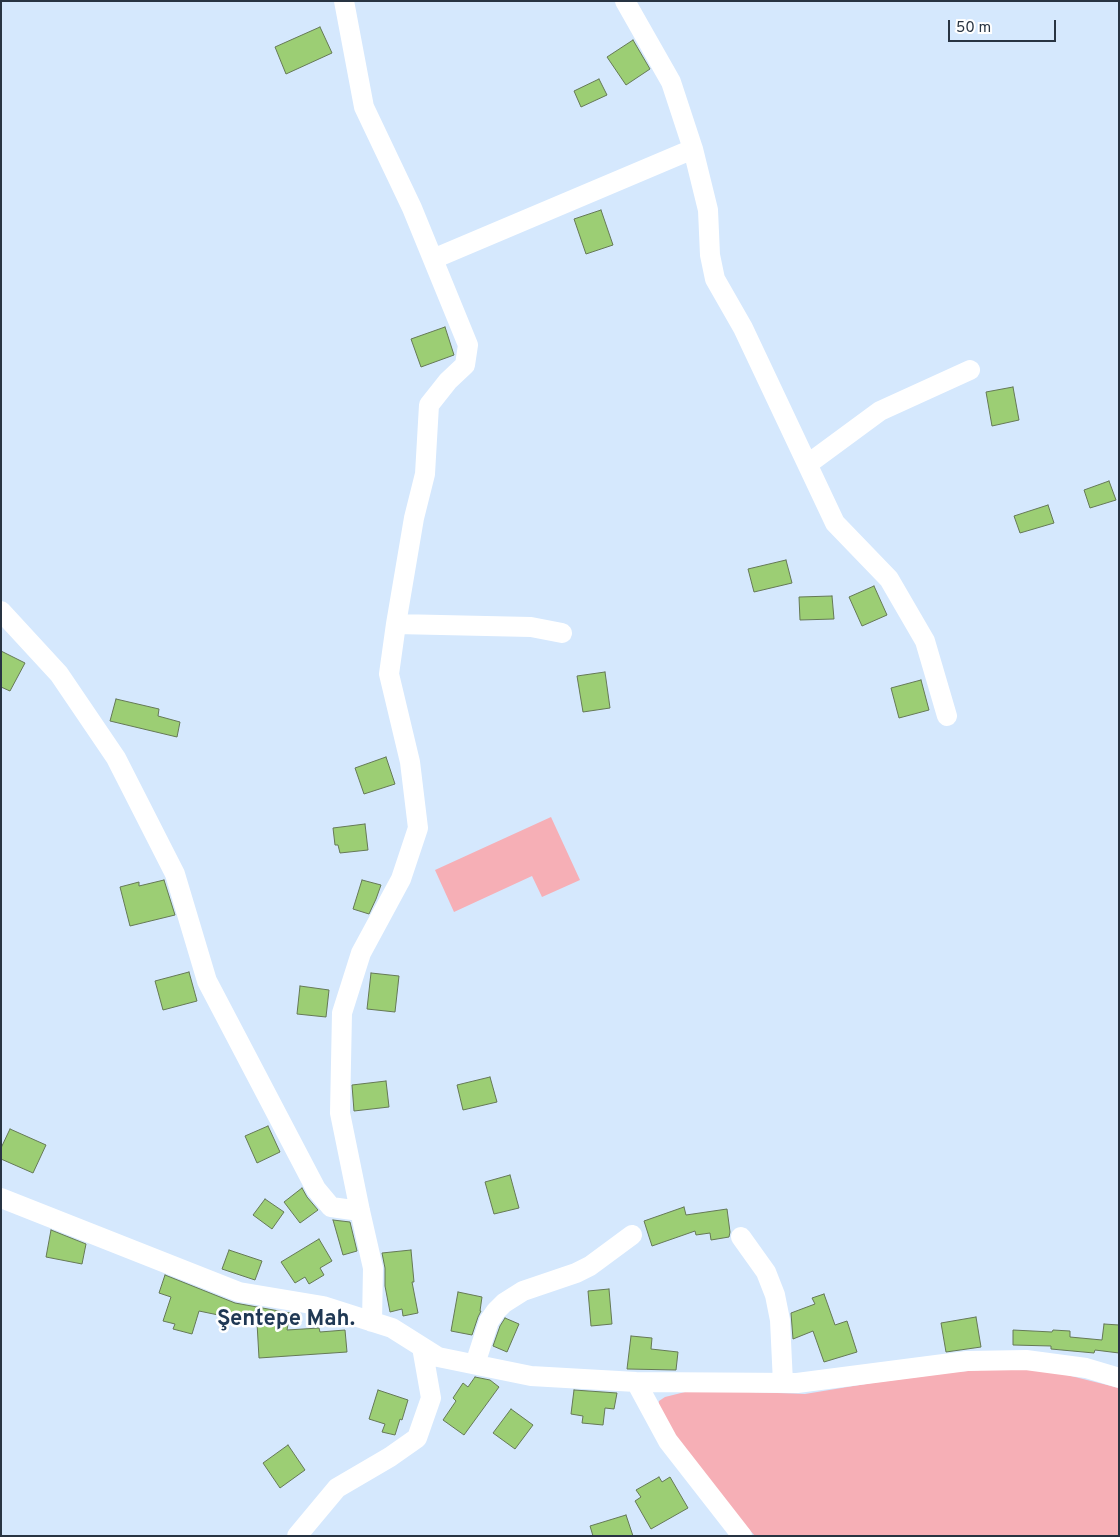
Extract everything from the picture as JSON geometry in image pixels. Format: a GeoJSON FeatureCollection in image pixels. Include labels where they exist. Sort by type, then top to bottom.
{"type":"FeatureCollection","features":[{"type":"Feature","properties":{"kind":"street"},"geometry":{"type":"LineString","coordinates":[[344,1],[364,107],[412,208],[468,345],[464,365],[448,381],[429,405],[425,474],[414,518],[389,674],[410,762],[418,828],[401,879],[361,954],[342,1013],[340,1113],[373,1268],[372,1322]]}},
{"type":"Feature","properties":{"kind":"street"},"geometry":{"type":"LineString","coordinates":[[625,1],[671,82],[693,149],[708,210],[710,255],[715,279],[743,328],[835,523],[889,580],[925,641],[947,716]]}},
{"type":"Feature","properties":{"kind":"street"},"geometry":{"type":"LineString","coordinates":[[433,260],[693,149]]}},
{"type":"Feature","properties":{"kind":"street"},"geometry":{"type":"LineString","coordinates":[[808,464],[880,411],[970,370]]}},
{"type":"Feature","properties":{"kind":"street"},"geometry":{"type":"LineString","coordinates":[[1,611],[59,674],[116,758],[175,874],[207,980],[316,1189],[331,1208],[360,1211]]}},
{"type":"Feature","properties":{"kind":"street"},"geometry":{"type":"LineString","coordinates":[[396,624],[531,627],[562,632]]}},
{"type":"Feature","properties":{"kind":"street"},"geometry":{"type":"LineString","coordinates":[[1,1198],[240,1292],[323,1306],[392,1328],[438,1357],[532,1376],[636,1382],[783,1383],[807,1382],[967,1361],[1026,1360],[1086,1368],[1119,1378]]}},
{"type":"Feature","properties":{"kind":"street"},"geometry":{"type":"LineString","coordinates":[[475,1364],[489,1321],[504,1303],[522,1291],[576,1273],[590,1266],[632,1235]]}},
{"type":"Feature","properties":{"kind":"street"},"geometry":{"type":"LineString","coordinates":[[741,1237],[766,1272],[775,1295],[780,1320],[783,1383]]}},
{"type":"Feature","properties":{"kind":"street"},"geometry":{"type":"LineString","coordinates":[[297,1536],[337,1488],[417,1438],[431,1398],[422,1347]]}},
{"type":"Feature","properties":{"kind":"street"},"geometry":{"type":"LineString","coordinates":[[636,1382],[668,1441],[742,1536]]}},
{"type":"Feature","properties":{"kind":"shaded area"},"geometry":{"type":"Polygon","coordinates":[[[551,817],[580,880],[542,897],[532,876],[454,912],[435,870],[551,817]]]}},
{"type":"Feature","properties":{"kind":"shaded area"},"geometry":{"type":"Polygon","coordinates":[[[1017,1367],[1067,1375],[1119,1388],[1119,1536],[755,1536],[657,1411],[659,1401],[665,1397],[693,1390],[805,1394],[955,1372],[1017,1367]]]}},
{"type":"Feature","properties":{"kind":"building"},"geometry":{"type":"Polygon","coordinates":[[[320,27],[332,53],[286,74],[275,47],[320,27]]]}},
{"type":"Feature","properties":{"kind":"building"},"geometry":{"type":"Polygon","coordinates":[[[633,40],[650,69],[626,85],[607,57],[633,40]]]}},
{"type":"Feature","properties":{"kind":"building"},"geometry":{"type":"Polygon","coordinates":[[[599,79],[607,95],[581,107],[574,91],[599,79]]]}},
{"type":"Feature","properties":{"kind":"building"},"geometry":{"type":"Polygon","coordinates":[[[601,210],[613,245],[586,254],[574,219],[601,210]]]}},
{"type":"Feature","properties":{"kind":"building"},"geometry":{"type":"Polygon","coordinates":[[[445,327],[454,355],[421,367],[411,339],[445,327]]]}},
{"type":"Feature","properties":{"kind":"building"},"geometry":{"type":"Polygon","coordinates":[[[1013,387],[1019,420],[992,426],[986,392],[1013,387]]]}},
{"type":"Feature","properties":{"kind":"building"},"geometry":{"type":"Polygon","coordinates":[[[1109,481],[1116,500],[1090,508],[1084,490],[1109,481]]]}},
{"type":"Feature","properties":{"kind":"building"},"geometry":{"type":"Polygon","coordinates":[[[1048,505],[1054,523],[1020,533],[1014,516],[1048,505]]]}},
{"type":"Feature","properties":{"kind":"building"},"geometry":{"type":"Polygon","coordinates":[[[786,560],[792,583],[754,592],[748,569],[786,560]]]}},
{"type":"Feature","properties":{"kind":"building"},"geometry":{"type":"Polygon","coordinates":[[[874,586],[887,615],[862,626],[849,597],[874,586]]]}},
{"type":"Feature","properties":{"kind":"building"},"geometry":{"type":"Polygon","coordinates":[[[832,596],[834,619],[800,620],[799,597],[832,596]]]}},
{"type":"Feature","properties":{"kind":"building"},"geometry":{"type":"Polygon","coordinates":[[[1,651],[25,663],[10,691],[1,687],[1,651]]]}},
{"type":"Feature","properties":{"kind":"building"},"geometry":{"type":"Polygon","coordinates":[[[605,672],[610,708],[583,712],[577,676],[605,672]]]}},
{"type":"Feature","properties":{"kind":"building"},"geometry":{"type":"Polygon","coordinates":[[[921,680],[929,710],[899,718],[891,688],[921,680]]]}},
{"type":"Feature","properties":{"kind":"building"},"geometry":{"type":"Polygon","coordinates":[[[116,699],[159,709],[158,716],[180,722],[177,737],[110,721],[116,699]]]}},
{"type":"Feature","properties":{"kind":"building"},"geometry":{"type":"Polygon","coordinates":[[[386,757],[395,784],[364,794],[355,768],[386,757]]]}},
{"type":"Feature","properties":{"kind":"building"},"geometry":{"type":"Polygon","coordinates":[[[365,824],[368,850],[340,853],[338,845],[335,845],[333,828],[365,824]]]}},
{"type":"Feature","properties":{"kind":"building"},"geometry":{"type":"Polygon","coordinates":[[[164,880],[175,915],[130,926],[120,887],[139,882],[139,886],[164,880]]]}},
{"type":"Feature","properties":{"kind":"building"},"geometry":{"type":"Polygon","coordinates":[[[362,880],[381,885],[369,914],[353,909],[362,880]]]}},
{"type":"Feature","properties":{"kind":"building"},"geometry":{"type":"Polygon","coordinates":[[[189,972],[197,1001],[163,1010],[155,981],[189,972]]]}},
{"type":"Feature","properties":{"kind":"building"},"geometry":{"type":"Polygon","coordinates":[[[371,973],[399,976],[395,1012],[367,1009],[371,973]]]}},
{"type":"Feature","properties":{"kind":"building"},"geometry":{"type":"Polygon","coordinates":[[[300,986],[329,990],[326,1017],[297,1014],[300,986]]]}},
{"type":"Feature","properties":{"kind":"building"},"geometry":{"type":"Polygon","coordinates":[[[490,1077],[497,1102],[463,1110],[457,1085],[490,1077]]]}},
{"type":"Feature","properties":{"kind":"building"},"geometry":{"type":"Polygon","coordinates":[[[386,1081],[389,1107],[354,1111],[352,1085],[386,1081]]]}},
{"type":"Feature","properties":{"kind":"building"},"geometry":{"type":"Polygon","coordinates":[[[268,1126],[280,1152],[257,1163],[245,1136],[268,1126]]]}},
{"type":"Feature","properties":{"kind":"building"},"geometry":{"type":"Polygon","coordinates":[[[10,1129],[46,1145],[33,1173],[1,1159],[1,1148],[10,1129]]]}},
{"type":"Feature","properties":{"kind":"building"},"geometry":{"type":"Polygon","coordinates":[[[510,1175],[519,1208],[494,1214],[485,1182],[510,1175]]]}},
{"type":"Feature","properties":{"kind":"building"},"geometry":{"type":"Polygon","coordinates":[[[302,1188],[318,1210],[300,1223],[284,1202],[302,1188]]]}},
{"type":"Feature","properties":{"kind":"building"},"geometry":{"type":"Polygon","coordinates":[[[265,1199],[284,1212],[272,1229],[253,1215],[265,1199]]]}},
{"type":"Feature","properties":{"kind":"building"},"geometry":{"type":"Polygon","coordinates":[[[684,1207],[686,1215],[727,1209],[729,1237],[711,1240],[710,1233],[696,1235],[695,1231],[652,1246],[644,1221],[684,1207]]]}},
{"type":"Feature","properties":{"kind":"building"},"geometry":{"type":"Polygon","coordinates":[[[333,1220],[350,1222],[357,1251],[343,1255],[333,1220]]]}},
{"type":"Feature","properties":{"kind":"building"},"geometry":{"type":"Polygon","coordinates":[[[51,1230],[86,1244],[82,1264],[46,1257],[51,1230]]]}},
{"type":"Feature","properties":{"kind":"building"},"geometry":{"type":"Polygon","coordinates":[[[319,1239],[332,1261],[320,1268],[324,1275],[309,1284],[305,1277],[295,1283],[281,1262],[319,1239]]]}},
{"type":"Feature","properties":{"kind":"building"},"geometry":{"type":"Polygon","coordinates":[[[229,1250],[262,1261],[255,1280],[222,1269],[229,1250]]]}},
{"type":"Feature","properties":{"kind":"building"},"geometry":{"type":"Polygon","coordinates":[[[411,1250],[414,1282],[412,1282],[418,1313],[403,1316],[402,1309],[390,1312],[382,1253],[411,1250]]]}},
{"type":"Feature","properties":{"kind":"building"},"geometry":{"type":"Polygon","coordinates":[[[165,1275],[235,1303],[290,1313],[287,1330],[319,1328],[320,1332],[345,1330],[347,1352],[259,1358],[257,1323],[199,1311],[192,1334],[173,1329],[175,1324],[163,1321],[171,1297],[159,1293],[165,1275]]]}},
{"type":"Feature","properties":{"kind":"building"},"geometry":{"type":"Polygon","coordinates":[[[609,1289],[612,1324],[591,1326],[588,1291],[609,1289]]]}},
{"type":"Feature","properties":{"kind":"building"},"geometry":{"type":"Polygon","coordinates":[[[458,1292],[482,1297],[481,1311],[472,1335],[451,1331],[458,1292]]]}},
{"type":"Feature","properties":{"kind":"building"},"geometry":{"type":"Polygon","coordinates":[[[824,1294],[835,1325],[847,1321],[857,1352],[824,1362],[813,1331],[793,1339],[791,1313],[815,1304],[812,1298],[824,1294]]]}},
{"type":"Feature","properties":{"kind":"building"},"geometry":{"type":"Polygon","coordinates":[[[976,1317],[981,1347],[946,1352],[941,1323],[976,1317]]]}},
{"type":"Feature","properties":{"kind":"building"},"geometry":{"type":"Polygon","coordinates":[[[505,1318],[519,1324],[507,1352],[493,1346],[505,1318]]]}},
{"type":"Feature","properties":{"kind":"building"},"geometry":{"type":"Polygon","coordinates":[[[1104,1324],[1119,1325],[1119,1353],[1095,1350],[1094,1353],[1051,1349],[1051,1346],[1013,1345],[1013,1330],[1070,1331],[1070,1337],[1102,1340],[1104,1324]]]}},
{"type":"Feature","properties":{"kind":"building"},"geometry":{"type":"Polygon","coordinates":[[[631,1336],[652,1338],[651,1349],[678,1352],[676,1370],[627,1369],[631,1336]]]}},
{"type":"Feature","properties":{"kind":"building"},"geometry":{"type":"Polygon","coordinates":[[[475,1377],[490,1380],[499,1387],[464,1435],[443,1420],[456,1401],[453,1398],[463,1383],[468,1387],[475,1377]]]}},
{"type":"Feature","properties":{"kind":"building"},"geometry":{"type":"Polygon","coordinates":[[[378,1390],[408,1400],[395,1435],[382,1432],[385,1424],[369,1419],[378,1390]]]}},
{"type":"Feature","properties":{"kind":"building"},"geometry":{"type":"Polygon","coordinates":[[[574,1390],[617,1393],[614,1409],[605,1408],[603,1425],[582,1423],[583,1416],[571,1414],[574,1390]]]}},
{"type":"Feature","properties":{"kind":"building"},"geometry":{"type":"Polygon","coordinates":[[[511,1409],[533,1425],[515,1449],[493,1433],[511,1409]]]}},
{"type":"Feature","properties":{"kind":"building"},"geometry":{"type":"Polygon","coordinates":[[[288,1445],[305,1470],[280,1488],[263,1463],[288,1445]]]}},
{"type":"Feature","properties":{"kind":"building"},"geometry":{"type":"Polygon","coordinates":[[[659,1477],[662,1482],[670,1477],[688,1508],[651,1529],[635,1501],[641,1497],[636,1490],[659,1477]]]}},
{"type":"Feature","properties":{"kind":"building"},"geometry":{"type":"Polygon","coordinates":[[[626,1515],[633,1536],[593,1536],[590,1526],[626,1515]]]}},
{"type":"Feature","properties":{"kind":"district","name":"Şentepe Mah."},"geometry":{"type":"Point","coordinates":[286,1321]}}]}
